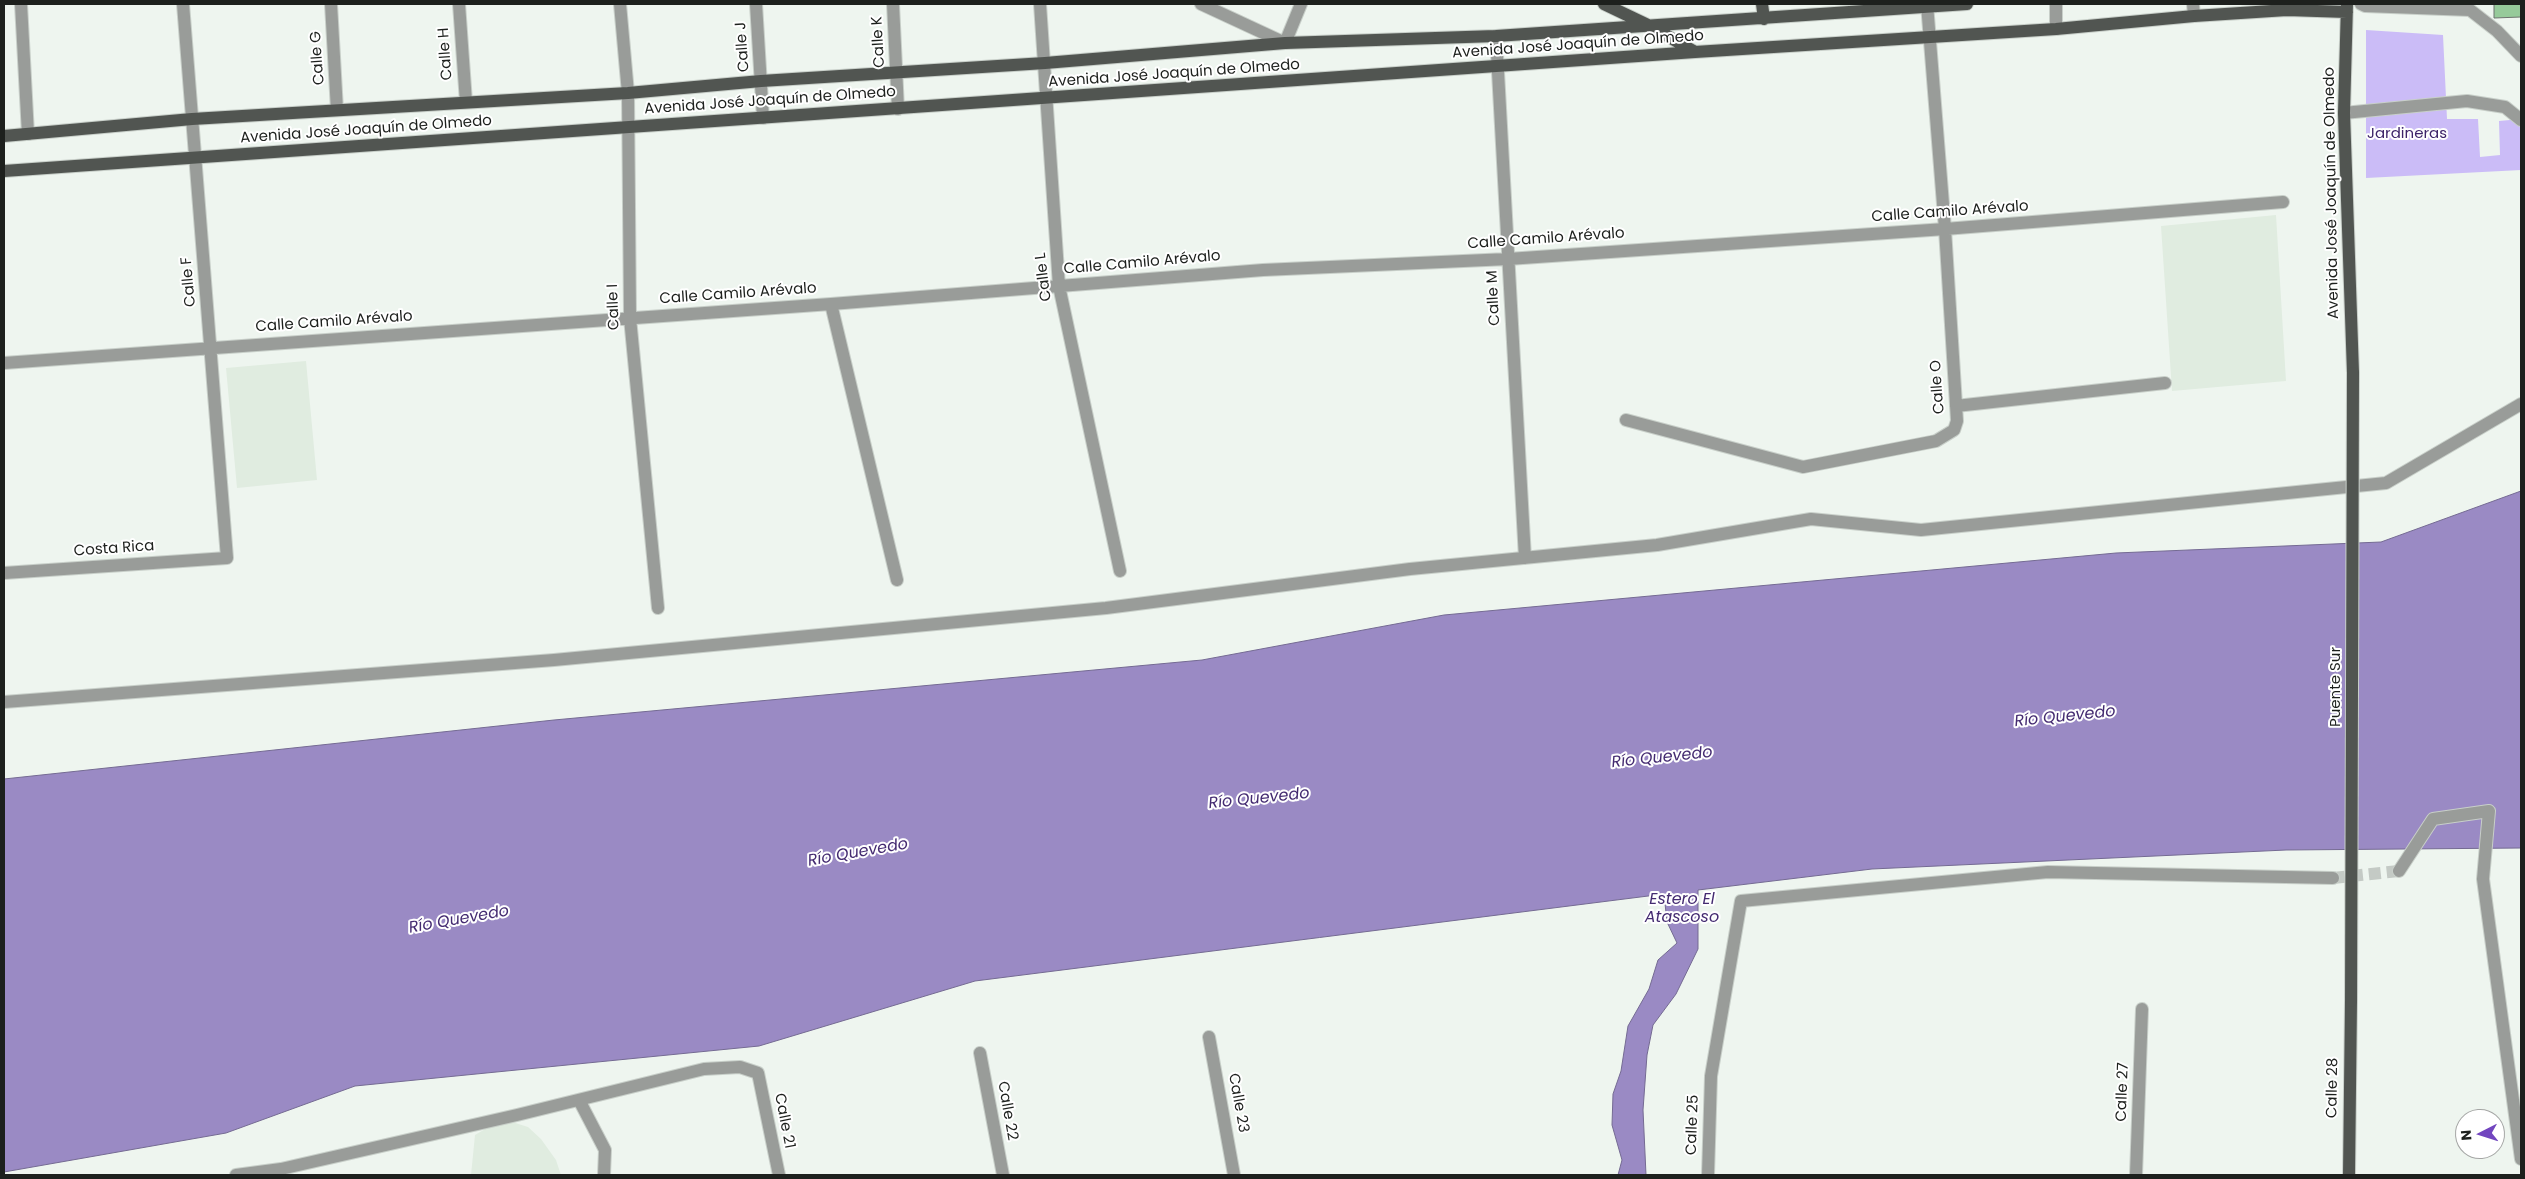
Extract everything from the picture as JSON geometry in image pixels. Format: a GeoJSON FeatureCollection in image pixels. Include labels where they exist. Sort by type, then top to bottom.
{"type":"FeatureCollection","features":[{"type":"Feature","properties":{"kind":"main road"},"geometry":{"type":"LineString","coordinates":[[1604,4],[1652,26],[1695,52]]}},
{"type":"Feature","properties":{"kind":"main road"},"geometry":{"type":"LineString","coordinates":[[1762,4],[1764,19]]}},
{"type":"Feature","properties":{"kind":"main road","name":"Avenida José Joaquín de Olmedo"},"geometry":{"type":"LineString","coordinates":[[4,136],[192,119],[628,93],[761,81],[1045,63],[1285,43],[1496,36],[1967,4]]}},
{"type":"Feature","properties":{"kind":"main road","name":"Avenida José Joaquín de Olmedo"},"geometry":{"type":"LineString","coordinates":[[4,171],[1695,52],[2056,29],[2193,10],[2347,8],[2344,113],[2353,373]]}},
{"type":"Feature","properties":{"kind":"main road","name":"Puente Sur"},"geometry":{"type":"LineString","coordinates":[[2351,1001],[2353,373]]}},
{"type":"Feature","properties":{"kind":"main road","name":"Calle 28"},"geometry":{"type":"LineString","coordinates":[[2349,1175],[2351,1001]]}},
{"type":"Feature","properties":{"kind":"street"},"geometry":{"type":"LineString","coordinates":[[22,4],[28,134]]}},
{"type":"Feature","properties":{"kind":"street","name":"Calle F"},"geometry":{"type":"LineString","coordinates":[[183,4],[227,558]]}},
{"type":"Feature","properties":{"kind":"street","name":"Calle G"},"geometry":{"type":"LineString","coordinates":[[331,4],[338,110]]}},
{"type":"Feature","properties":{"kind":"street","name":"Calle H"},"geometry":{"type":"LineString","coordinates":[[459,4],[466,102]]}},
{"type":"Feature","properties":{"kind":"street","name":"Calle I"},"geometry":{"type":"LineString","coordinates":[[620,4],[628,93],[630,318],[658,608]]}},
{"type":"Feature","properties":{"kind":"street","name":"Calle J"},"geometry":{"type":"LineString","coordinates":[[756,4],[763,118]]}},
{"type":"Feature","properties":{"kind":"street","name":"Calle K"},"geometry":{"type":"LineString","coordinates":[[893,4],[898,109]]}},
{"type":"Feature","properties":{"kind":"street","name":"Calle L"},"geometry":{"type":"LineString","coordinates":[[1040,4],[1059,286],[1120,571]]}},
{"type":"Feature","properties":{"kind":"street"},"geometry":{"type":"LineString","coordinates":[[1201,4],[1285,43],[1301,4]]}},
{"type":"Feature","properties":{"kind":"street"},"geometry":{"type":"LineString","coordinates":[[2056,4],[2056,29]]}},
{"type":"Feature","properties":{"kind":"street"},"geometry":{"type":"LineString","coordinates":[[2361,4],[2366,6],[2470,10],[2497,31],[2521,56]]}},
{"type":"Feature","properties":{"kind":"street","name":"Calle O"},"geometry":{"type":"LineString","coordinates":[[1626,420],[1803,467],[1936,441],[1954,430],[1957,421],[1945,229],[1927,6]]}},
{"type":"Feature","properties":{"kind":"street","name":"Calle M"},"geometry":{"type":"LineString","coordinates":[[1496,36],[1525,558]]}},
{"type":"Feature","properties":{"kind":"street"},"geometry":{"type":"LineString","coordinates":[[2344,113],[2468,101],[2505,107],[2521,120]]}},
{"type":"Feature","properties":{"kind":"street","name":"Calle Camilo Arévalo"},"geometry":{"type":"LineString","coordinates":[[4,363],[211,346],[831,304],[1263,270],[1508,259],[1945,229],[2283,202]]}},
{"type":"Feature","properties":{"kind":"street"},"geometry":{"type":"LineString","coordinates":[[831,304],[898,580]]}},
{"type":"Feature","properties":{"kind":"street"},"geometry":{"type":"LineString","coordinates":[[1956,406],[2165,383]]}},
{"type":"Feature","properties":{"kind":"street"},"geometry":{"type":"LineString","coordinates":[[4,702],[554,660],[1106,608],[1410,569],[1657,545],[1810,519],[1921,530],[2386,483],[2521,404]]}},
{"type":"Feature","properties":{"kind":"street","name":"Costa Rica"},"geometry":{"type":"LineString","coordinates":[[4,573],[227,558]]}},
{"type":"Feature","properties":{"kind":"street"},"geometry":{"type":"LineString","coordinates":[[2399,871],[2433,819],[2489,811],[2483,879],[2521,1159]]}},
{"type":"Feature","properties":{"kind":"street","name":"Calle 25"},"geometry":{"type":"LineString","coordinates":[[1708,1175],[1710,1076],[1741,901],[2048,872],[2333,878]]}},
{"type":"Feature","properties":{"kind":"street","name":"Calle 27"},"geometry":{"type":"LineString","coordinates":[[2136,1175],[2142,1009]]}},
{"type":"Feature","properties":{"kind":"street","name":"Calle 23"},"geometry":{"type":"LineString","coordinates":[[1209,1037],[1234,1175]]}},
{"type":"Feature","properties":{"kind":"street","name":"Calle 22"},"geometry":{"type":"LineString","coordinates":[[980,1053],[1003,1175]]}},
{"type":"Feature","properties":{"kind":"street","name":"Calle 21"},"geometry":{"type":"LineString","coordinates":[[579,1100],[704,1068],[740,1067],[758,1073],[779,1175]]}},
{"type":"Feature","properties":{"kind":"street"},"geometry":{"type":"LineString","coordinates":[[236,1175],[281,1169],[579,1100],[605,1150],[604,1175]]}},
{"type":"Feature","properties":{"kind":"shaded area"},"geometry":{"type":"Polygon","coordinates":[[[2276,215],[2286,381],[2172,391],[2161,226],[2276,215]]]}},
{"type":"Feature","properties":{"kind":"shaded area"},"geometry":{"type":"Polygon","coordinates":[[[306,361],[317,480],[237,488],[226,368],[306,361]]]}},
{"type":"Feature","properties":{"kind":"shaded area"},"geometry":{"type":"Polygon","coordinates":[[[509,1121],[528,1127],[541,1139],[556,1160],[561,1175],[471,1175],[475,1135],[492,1125],[509,1121]]]}},
{"type":"Feature","properties":{"kind":"green space","name":"Jardineras"},"geometry":{"type":"Polygon","coordinates":[[[2366,30],[2443,35],[2447,119],[2478,119],[2480,157],[2500,155],[2499,121],[2521,119],[2521,170],[2366,178],[2366,30]]]}},
{"type":"Feature","properties":{"kind":"water"},"geometry":{"type":"Polygon","coordinates":[[[2521,491],[2521,848],[2286,850],[1872,869],[1698,890],[1698,949],[1676,994],[1653,1025],[1647,1055],[1643,1110],[1646,1175],[1618,1175],[1622,1160],[1612,1125],[1613,1094],[1621,1071],[1628,1026],[1649,989],[1658,960],[1677,943],[1667,922],[1664,894],[975,981],[759,1046],[355,1086],[226,1133],[4,1172],[4,779],[554,720],[1202,660],[1444,615],[2116,553],[2381,542],[2521,491]]]}},
{"type":"Feature","properties":{"kind":"building"},"geometry":{"type":"Polygon","coordinates":[[[2494,4],[2521,4],[2521,17],[2494,18],[2494,4]]]}},
{"type":"Feature","properties":{"kind":"tunnel"},"geometry":{"type":"LineString","coordinates":[[2333,878],[2399,871]]}},
{"type":"Feature","properties":{"kind":"water label","name":"Río Quevedo"},"geometry":{"type":"Point","coordinates":[2065,717]}},
{"type":"Feature","properties":{"kind":"water label","name":"Río Quevedo"},"geometry":{"type":"Point","coordinates":[1662,758]}},
{"type":"Feature","properties":{"kind":"water label","name":"Río Quevedo"},"geometry":{"type":"Point","coordinates":[1259,799]}},
{"type":"Feature","properties":{"kind":"water label","name":"Río Quevedo"},"geometry":{"type":"Point","coordinates":[858,853]}},
{"type":"Feature","properties":{"kind":"water label","name":"Estero El Atascoso"},"geometry":{"type":"Point","coordinates":[1682,909]}},
{"type":"Feature","properties":{"kind":"water label","name":"Río Quevedo"},"geometry":{"type":"Point","coordinates":[459,920]}}]}
